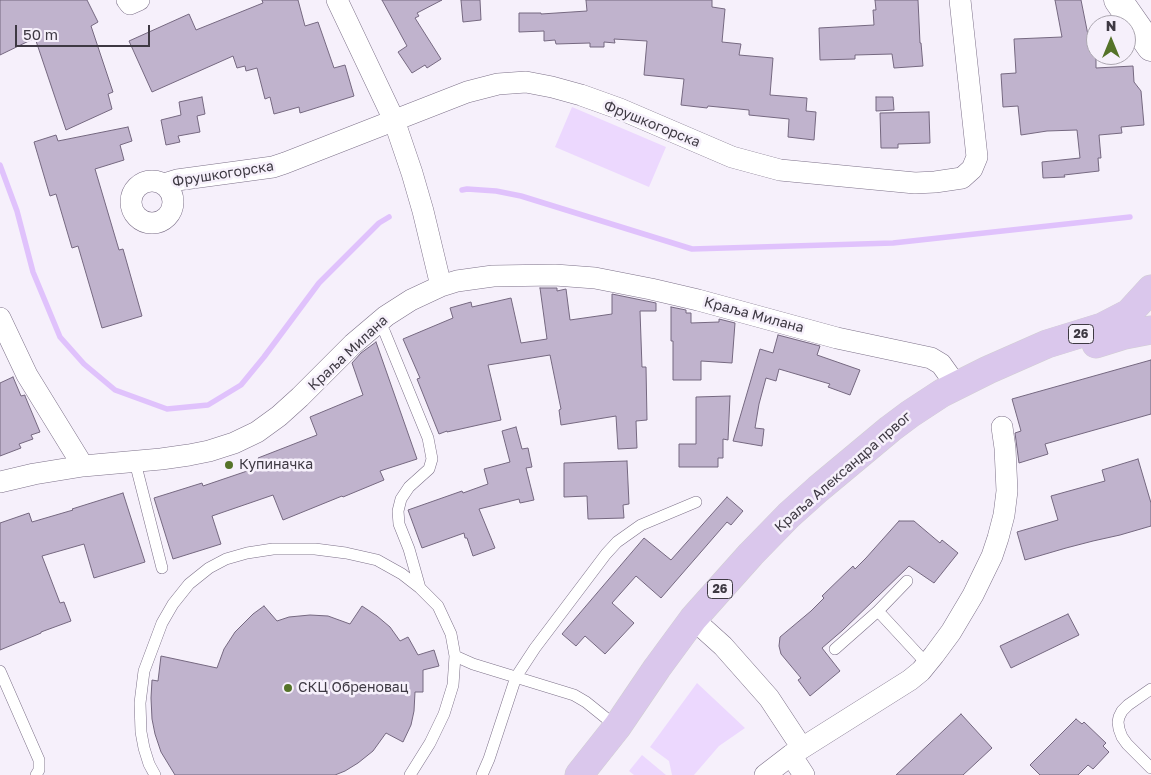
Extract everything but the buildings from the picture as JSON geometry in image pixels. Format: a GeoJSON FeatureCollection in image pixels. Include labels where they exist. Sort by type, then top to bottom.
{"type":"FeatureCollection","features":[{"type":"Feature","properties":{"kind":"main road","name":"Краља Александра првог"},"geometry":{"type":"LineString","coordinates":[[579,775],[617,726],[693,619],[751,554],[789,515],[818,489],[910,414],[942,392],[1047,344],[1102,327],[1129,313],[1151,289]]}},
{"type":"Feature","properties":{"kind":"main road","name":"Краља Александра првог"},"geometry":{"type":"LineString","coordinates":[[1002,364],[1054,354],[1151,330]]}},
{"type":"Feature","properties":{"kind":"street"},"geometry":{"type":"LineString","coordinates":[[127,0],[130,4],[139,0]]}},
{"type":"Feature","properties":{"kind":"street"},"geometry":{"type":"LineString","coordinates":[[337,0],[394,120],[423,211],[441,286]]}},
{"type":"Feature","properties":{"kind":"street","name":"Фрушкогорска"},"geometry":{"type":"LineString","coordinates":[[164,184],[177,180],[273,167],[466,92],[498,84],[526,82],[581,95],[620,109],[732,157],[780,170],[915,182],[935,182],[962,178],[972,169],[977,157],[960,0]]}},
{"type":"Feature","properties":{"kind":"street"},"geometry":{"type":"LineString","coordinates":[[1126,3],[1151,47]]}},
{"type":"Feature","properties":{"kind":"street","name":"Краља Милана"},"geometry":{"type":"LineString","coordinates":[[0,482],[84,466],[161,459],[209,451],[234,443],[256,432],[279,416],[353,344],[386,316],[411,300],[441,286],[457,281],[493,276],[555,275],[605,280],[652,289],[837,338],[931,358],[941,364],[956,385]]}},
{"type":"Feature","properties":{"kind":"street"},"geometry":{"type":"LineString","coordinates":[[0,318],[27,375],[84,466]]}},
{"type":"Feature","properties":{"kind":"street"},"geometry":{"type":"LineString","coordinates":[[764,775],[796,752],[901,687],[927,664],[951,632],[973,595],[992,556],[1004,515],[1007,491],[1002,426]]}},
{"type":"Feature","properties":{"kind":"street"},"geometry":{"type":"LineString","coordinates":[[693,619],[722,646],[769,698],[796,752],[804,775]]}},
{"type":"Feature","properties":{"kind":"lane"},"geometry":{"type":"LineString","coordinates":[[378,322],[428,438],[432,459],[429,469],[409,487],[401,499],[398,511],[399,524],[409,549],[420,588]]}},
{"type":"Feature","properties":{"kind":"lane"},"geometry":{"type":"LineString","coordinates":[[135,462],[162,568]]}},
{"type":"Feature","properties":{"kind":"lane"},"geometry":{"type":"LineString","coordinates":[[482,775],[516,676],[606,554],[617,542],[641,525],[696,502]]}},
{"type":"Feature","properties":{"kind":"lane"},"geometry":{"type":"LineString","coordinates":[[155,775],[149,764],[141,732],[140,703],[144,672],[162,623],[173,604],[189,584],[209,568],[226,559],[273,549],[315,549],[377,560],[402,574],[438,606],[451,634],[455,656],[453,685],[444,714],[430,743],[410,775]]}},
{"type":"Feature","properties":{"kind":"lane"},"geometry":{"type":"LineString","coordinates":[[836,649],[878,611],[907,581]]}},
{"type":"Feature","properties":{"kind":"lane"},"geometry":{"type":"LineString","coordinates":[[878,611],[927,664]]}},
{"type":"Feature","properties":{"kind":"lane"},"geometry":{"type":"LineString","coordinates":[[455,656],[473,664],[574,695],[617,726]]}},
{"type":"Feature","properties":{"kind":"lane"},"geometry":{"type":"LineString","coordinates":[[0,671],[39,760],[39,770],[36,775]]}},
{"type":"Feature","properties":{"kind":"lane"},"geometry":{"type":"LineString","coordinates":[[1151,689],[1122,711],[1118,722],[1122,737],[1127,744],[1151,768]]}},
{"type":"Feature","properties":{"kind":"shaded area"},"geometry":{"type":"Polygon","coordinates":[[[572,107],[666,147],[649,187],[555,147],[572,107]]]}},
{"type":"Feature","properties":{"kind":"shaded area"},"geometry":{"type":"Polygon","coordinates":[[[697,683],[745,728],[719,746],[694,775],[672,775],[669,761],[650,747],[697,683]]]}},
{"type":"Feature","properties":{"kind":"shaded area"},"geometry":{"type":"Polygon","coordinates":[[[642,755],[666,775],[634,775],[629,771],[642,755]]]}},
{"type":"Feature","properties":{"kind":"waterway"},"geometry":{"type":"LineString","coordinates":[[0,165],[17,211],[33,272],[60,337],[84,364],[115,390],[167,409],[208,405],[241,385],[319,283],[379,223],[389,217]]}},
{"type":"Feature","properties":{"kind":"waterway"},"geometry":{"type":"LineString","coordinates":[[462,190],[496,191],[521,196],[692,249],[893,243],[1130,217]]}},
{"type":"Feature","properties":{"kind":"place","name":"Купиначка"},"geometry":{"type":"Point","coordinates":[229,465]}},
{"type":"Feature","properties":{"kind":"place","name":"СКЦ Обреновац"},"geometry":{"type":"Point","coordinates":[288,688]}}]}
